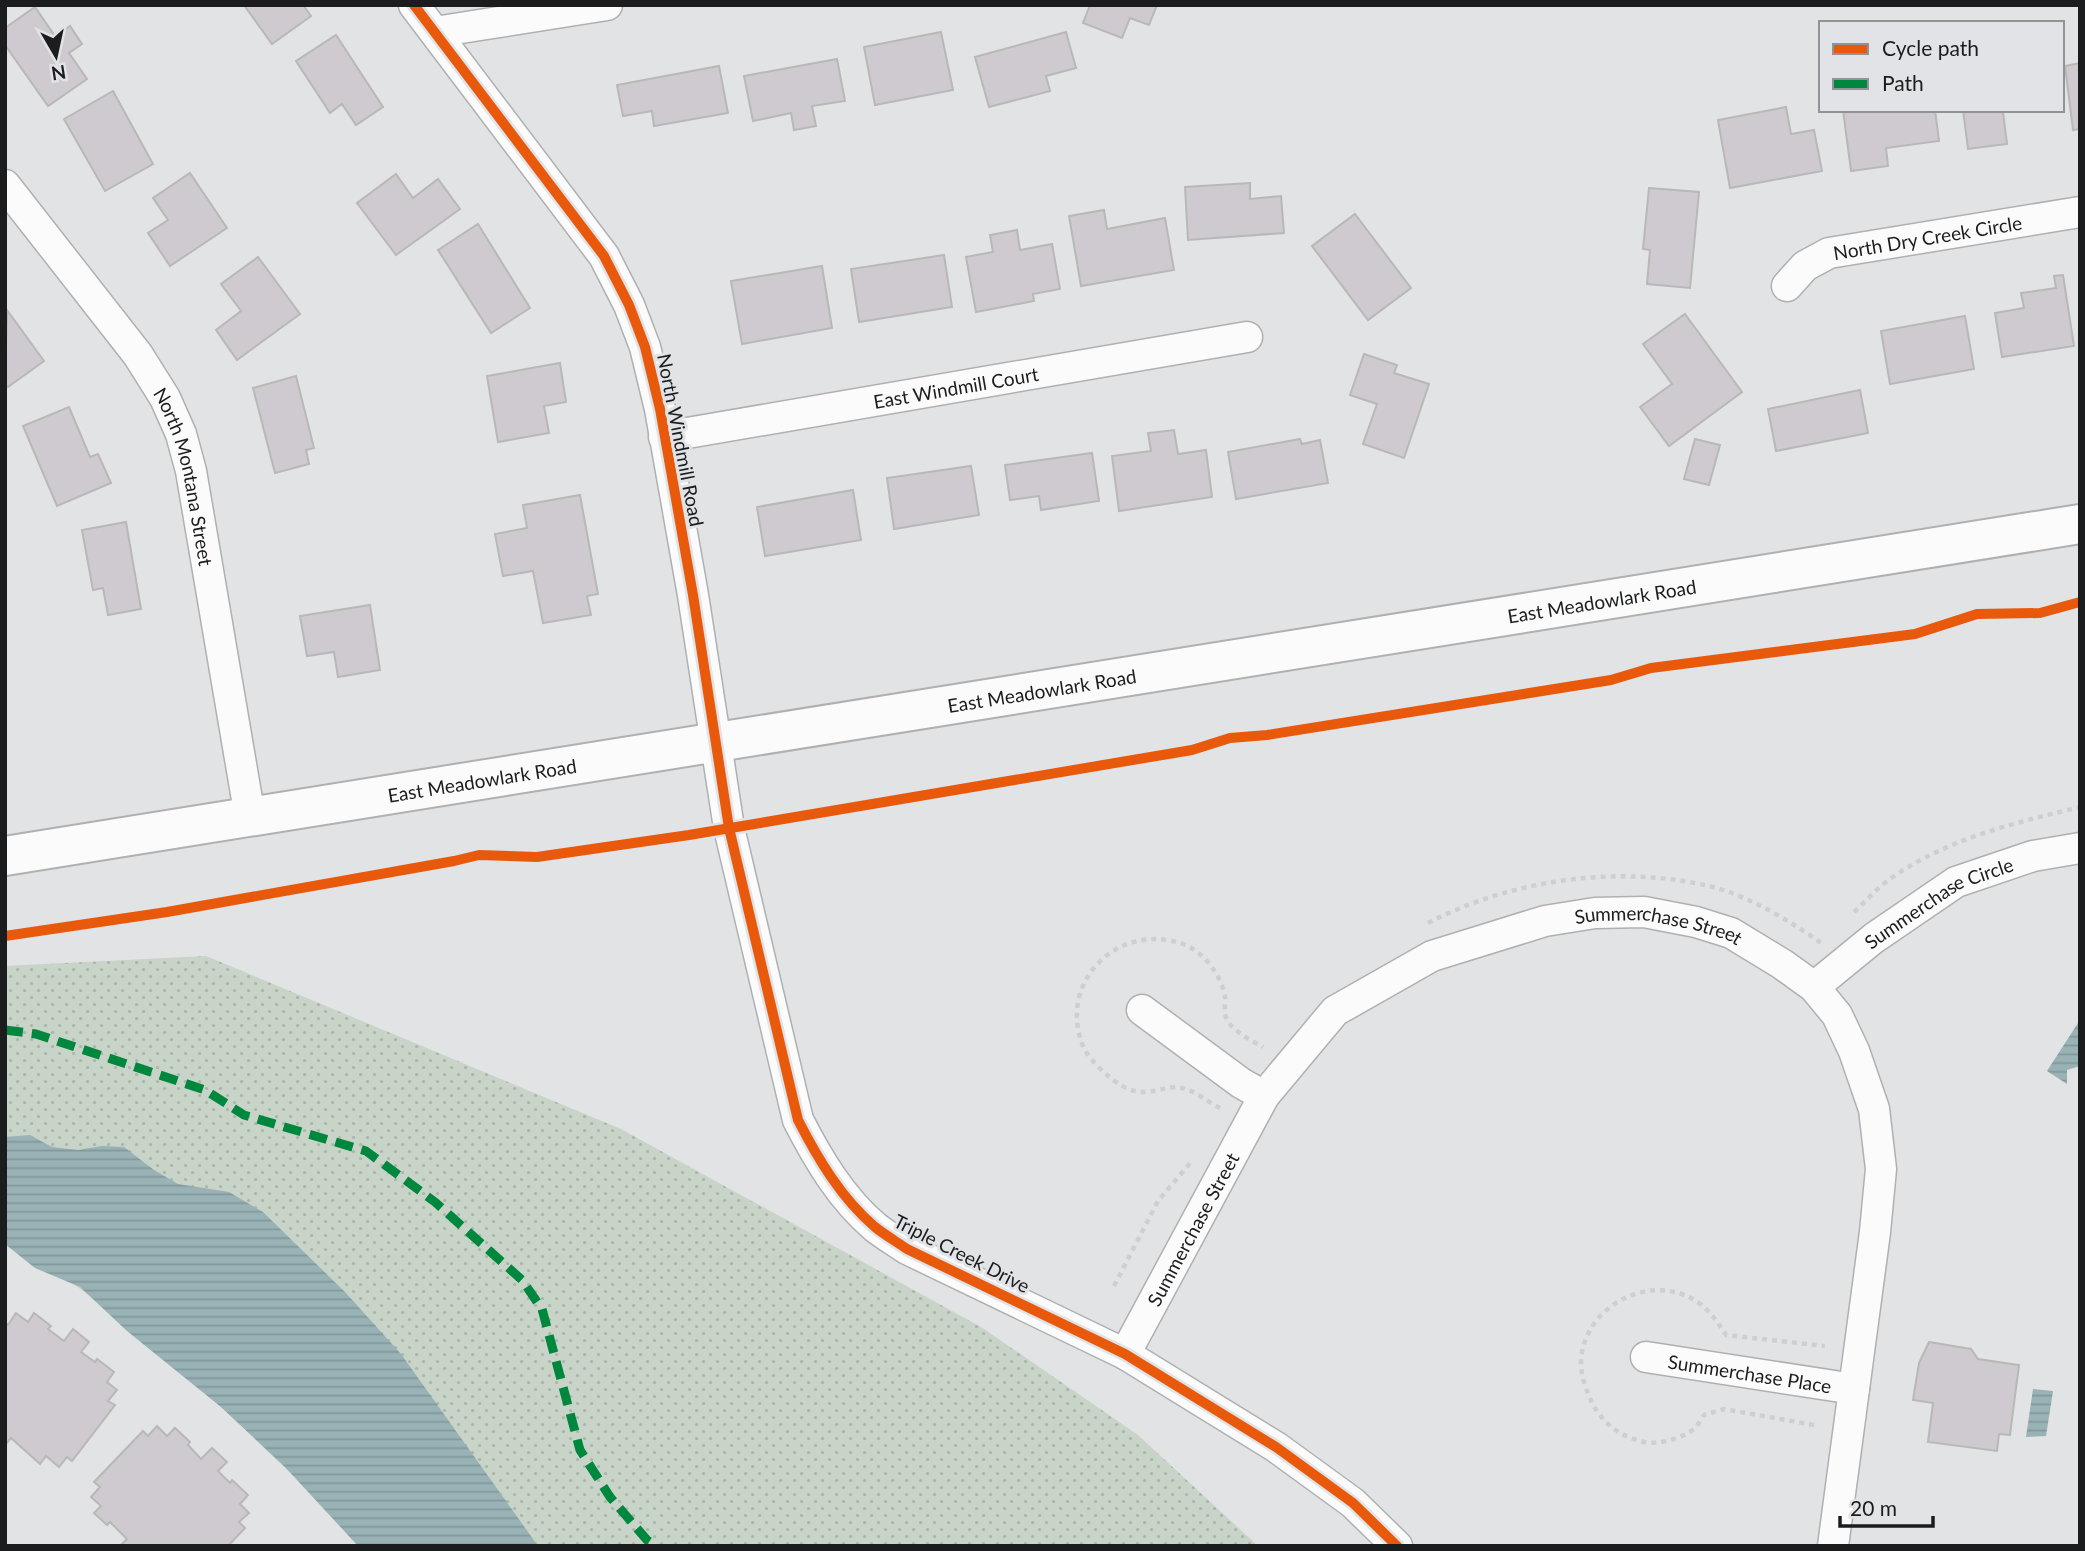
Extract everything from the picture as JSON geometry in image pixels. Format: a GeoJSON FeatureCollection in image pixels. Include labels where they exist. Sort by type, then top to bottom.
{"type":"FeatureCollection","features":[{"type":"Feature","properties":{"kind":"main road","name":"East Meadowlark Road"},"geometry":{"type":"LineString","coordinates":[[5,856],[2080,523]]}},
{"type":"Feature","properties":{"kind":"street","name":"North Windmill Road"},"geometry":{"type":"LineString","coordinates":[[414,5],[604,256],[629,305],[645,347],[664,437],[693,595],[715,743]]}},
{"type":"Feature","properties":{"kind":"street"},"geometry":{"type":"LineString","coordinates":[[435,32],[607,5]]}},
{"type":"Feature","properties":{"kind":"street","name":"North Montana Street"},"geometry":{"type":"LineString","coordinates":[[5,185],[138,355],[165,398],[181,434],[191,471],[250,817]]}},
{"type":"Feature","properties":{"kind":"street","name":"North Dry Creek Circle"},"geometry":{"type":"LineString","coordinates":[[1787,286],[1805,266],[1829,253],[2080,212]]}},
{"type":"Feature","properties":{"kind":"street","name":"East Windmill Court"},"geometry":{"type":"LineString","coordinates":[[664,437],[1247,337]]}},
{"type":"Feature","properties":{"kind":"street","name":"Triple Creek Drive"},"geometry":{"type":"LineString","coordinates":[[715,743],[729,828],[798,1120],[816,1157],[847,1199],[875,1227],[907,1249],[1125,1354],[1276,1447],[1353,1503],[1397,1546]]}},
{"type":"Feature","properties":{"kind":"street","name":"Summerchase Circle"},"geometry":{"type":"LineString","coordinates":[[1814,987],[1874,938],[1956,883],[2033,856],[2080,848]]}},
{"type":"Feature","properties":{"kind":"street","name":"Summerchase Street"},"geometry":{"type":"LineString","coordinates":[[1125,1354],[1252,1089],[1335,1012],[1432,956],[1545,920],[1595,913],[1644,912],[1696,922],[1731,933],[1814,987],[1837,1015],[1854,1051],[1874,1109],[1881,1169],[1833,1546]]}},
{"type":"Feature","properties":{"kind":"street"},"geometry":{"type":"LineString","coordinates":[[1142,1010],[1252,1089]]}},
{"type":"Feature","properties":{"kind":"street","name":"Summerchase Place"},"geometry":{"type":"LineString","coordinates":[[1646,1357],[1854,1389]]}},
{"type":"Feature","properties":{"kind":"path"},"geometry":{"type":"LineString","coordinates":[[1426,924],[1522,888],[1571,880],[1614,877],[1677,880],[1715,888],[1789,920],[1820,943],[1840,965]]}},
{"type":"Feature","properties":{"kind":"path"},"geometry":{"type":"LineString","coordinates":[[1252,1089],[1263,1047],[1272,1037]]}},
{"type":"Feature","properties":{"kind":"path"},"geometry":{"type":"LineString","coordinates":[[1114,1286],[1157,1201],[1195,1158]]}},
{"type":"Feature","properties":{"kind":"shaded area"},"geometry":{"type":"Polygon","coordinates":[[[206,956],[621,1129],[981,1327],[1138,1435],[1258,1546],[367,1546],[150,1339],[5,1235],[5,966],[206,956]]]}},
{"type":"Feature","properties":{"kind":"water"},"geometry":{"type":"Polygon","coordinates":[[[2078,1023],[2080,1066],[2067,1070],[2067,1084],[2047,1071],[2078,1023]]]}},
{"type":"Feature","properties":{"kind":"water"},"geometry":{"type":"Polygon","coordinates":[[[30,1135],[52,1147],[78,1150],[102,1146],[124,1147],[178,1184],[229,1192],[263,1212],[345,1292],[401,1354],[538,1546],[358,1546],[285,1467],[221,1407],[127,1331],[80,1287],[35,1268],[5,1244],[5,1137],[30,1135]]]}},
{"type":"Feature","properties":{"kind":"water"},"geometry":{"type":"Polygon","coordinates":[[[2033,1389],[2053,1391],[2046,1436],[2026,1437],[2033,1389]]]}},
{"type":"Feature","properties":{"kind":"building"},"geometry":{"type":"Polygon","coordinates":[[[244,5],[303,5],[311,16],[272,44],[244,5]]]}},
{"type":"Feature","properties":{"kind":"building"},"geometry":{"type":"Polygon","coordinates":[[[1090,5],[1157,5],[1149,25],[1130,18],[1122,38],[1083,23],[1090,5]]]}},
{"type":"Feature","properties":{"kind":"building"},"geometry":{"type":"Polygon","coordinates":[[[35,7],[55,36],[70,26],[82,44],[69,53],[87,79],[48,106],[5,45],[5,28],[35,7]]]}},
{"type":"Feature","properties":{"kind":"building"},"geometry":{"type":"Polygon","coordinates":[[[941,32],[953,90],[875,105],[864,47],[941,32]]]}},
{"type":"Feature","properties":{"kind":"building"},"geometry":{"type":"Polygon","coordinates":[[[1066,32],[1076,68],[1046,76],[1050,91],[989,107],[975,57],[1066,32]]]}},
{"type":"Feature","properties":{"kind":"building"},"geometry":{"type":"Polygon","coordinates":[[[336,35],[383,107],[356,125],[342,104],[330,113],[296,61],[336,35]]]}},
{"type":"Feature","properties":{"kind":"building"},"geometry":{"type":"Polygon","coordinates":[[[837,59],[845,101],[812,106],[816,126],[794,130],[791,113],[753,121],[744,76],[837,59]]]}},
{"type":"Feature","properties":{"kind":"building"},"geometry":{"type":"Polygon","coordinates":[[[2080,63],[2080,129],[2073,130],[2065,66],[2080,63]]]}},
{"type":"Feature","properties":{"kind":"building"},"geometry":{"type":"Polygon","coordinates":[[[719,66],[728,113],[654,126],[652,111],[623,116],[617,85],[719,66]]]}},
{"type":"Feature","properties":{"kind":"building"},"geometry":{"type":"Polygon","coordinates":[[[113,91],[153,164],[105,191],[64,119],[113,91]]]}},
{"type":"Feature","properties":{"kind":"building"},"geometry":{"type":"Polygon","coordinates":[[[1786,107],[1791,134],[1814,130],[1822,171],[1730,188],[1718,120],[1786,107]]]}},
{"type":"Feature","properties":{"kind":"building"},"geometry":{"type":"Polygon","coordinates":[[[1843,112],[1935,112],[1939,141],[1886,148],[1888,166],[1851,171],[1843,112]]]}},
{"type":"Feature","properties":{"kind":"building"},"geometry":{"type":"Polygon","coordinates":[[[1963,112],[2003,112],[2007,144],[1968,149],[1963,112]]]}},
{"type":"Feature","properties":{"kind":"building"},"geometry":{"type":"Polygon","coordinates":[[[190,173],[227,228],[170,266],[148,233],[168,220],[153,198],[190,173]]]}},
{"type":"Feature","properties":{"kind":"building"},"geometry":{"type":"Polygon","coordinates":[[[396,174],[413,198],[438,179],[460,209],[396,255],[357,203],[396,174]]]}},
{"type":"Feature","properties":{"kind":"building"},"geometry":{"type":"Polygon","coordinates":[[[1250,183],[1250,199],[1281,196],[1284,233],[1188,240],[1185,187],[1250,183]]]}},
{"type":"Feature","properties":{"kind":"building"},"geometry":{"type":"Polygon","coordinates":[[[1649,188],[1699,192],[1690,288],[1647,284],[1650,250],[1643,249],[1649,188]]]}},
{"type":"Feature","properties":{"kind":"building"},"geometry":{"type":"Polygon","coordinates":[[[1104,210],[1107,229],[1165,218],[1174,270],[1081,286],[1069,216],[1104,210]]]}},
{"type":"Feature","properties":{"kind":"building"},"geometry":{"type":"Polygon","coordinates":[[[1355,214],[1411,288],[1368,320],[1312,246],[1355,214]]]}},
{"type":"Feature","properties":{"kind":"building"},"geometry":{"type":"Polygon","coordinates":[[[478,224],[530,308],[491,333],[438,250],[478,224]]]}},
{"type":"Feature","properties":{"kind":"building"},"geometry":{"type":"Polygon","coordinates":[[[1017,230],[1020,250],[1052,244],[1060,289],[1033,294],[1034,301],[976,312],[966,257],[993,252],[990,235],[1017,230]]]}},
{"type":"Feature","properties":{"kind":"building"},"geometry":{"type":"Polygon","coordinates":[[[944,255],[952,307],[859,322],[851,269],[944,255]]]}},
{"type":"Feature","properties":{"kind":"building"},"geometry":{"type":"Polygon","coordinates":[[[258,257],[300,314],[237,360],[216,330],[241,311],[221,284],[258,257]]]}},
{"type":"Feature","properties":{"kind":"building"},"geometry":{"type":"Polygon","coordinates":[[[822,266],[832,328],[742,344],[731,281],[822,266]]]}},
{"type":"Feature","properties":{"kind":"building"},"geometry":{"type":"Polygon","coordinates":[[[2063,275],[2074,346],[2002,357],[1995,313],[2024,308],[2021,293],[2056,288],[2054,276],[2063,275]]]}},
{"type":"Feature","properties":{"kind":"building"},"geometry":{"type":"Polygon","coordinates":[[[7,310],[44,361],[8,387],[5,384],[7,310]]]}},
{"type":"Feature","properties":{"kind":"building"},"geometry":{"type":"Polygon","coordinates":[[[1685,314],[1742,392],[1669,446],[1640,407],[1672,384],[1643,344],[1685,314]]]}},
{"type":"Feature","properties":{"kind":"building"},"geometry":{"type":"Polygon","coordinates":[[[1965,316],[1974,369],[1890,384],[1881,331],[1965,316]]]}},
{"type":"Feature","properties":{"kind":"building"},"geometry":{"type":"Polygon","coordinates":[[[1364,354],[1397,365],[1394,373],[1429,384],[1404,458],[1363,444],[1377,404],[1350,395],[1364,354]]]}},
{"type":"Feature","properties":{"kind":"building"},"geometry":{"type":"Polygon","coordinates":[[[560,363],[566,402],[544,406],[549,433],[498,442],[487,376],[560,363]]]}},
{"type":"Feature","properties":{"kind":"building"},"geometry":{"type":"Polygon","coordinates":[[[296,376],[314,448],[306,450],[309,464],[275,473],[253,388],[296,376]]]}},
{"type":"Feature","properties":{"kind":"building"},"geometry":{"type":"Polygon","coordinates":[[[1860,390],[1868,433],[1776,451],[1768,409],[1860,390]]]}},
{"type":"Feature","properties":{"kind":"building"},"geometry":{"type":"Polygon","coordinates":[[[69,407],[90,457],[98,454],[111,483],[57,506],[23,426],[69,407]]]}},
{"type":"Feature","properties":{"kind":"building"},"geometry":{"type":"Polygon","coordinates":[[[1174,430],[1178,454],[1206,450],[1212,497],[1119,511],[1112,456],[1151,451],[1148,433],[1174,430]]]}},
{"type":"Feature","properties":{"kind":"building"},"geometry":{"type":"Polygon","coordinates":[[[1300,439],[1302,444],[1320,440],[1328,483],[1236,499],[1228,452],[1300,439]]]}},
{"type":"Feature","properties":{"kind":"building"},"geometry":{"type":"Polygon","coordinates":[[[1695,439],[1720,445],[1709,485],[1684,479],[1695,439]]]}},
{"type":"Feature","properties":{"kind":"building"},"geometry":{"type":"Polygon","coordinates":[[[1092,453],[1099,501],[1041,510],[1039,496],[1010,500],[1005,465],[1092,453]]]}},
{"type":"Feature","properties":{"kind":"building"},"geometry":{"type":"Polygon","coordinates":[[[971,466],[979,515],[894,529],[887,478],[971,466]]]}},
{"type":"Feature","properties":{"kind":"building"},"geometry":{"type":"Polygon","coordinates":[[[853,490],[861,540],[765,556],[757,507],[853,490]]]}},
{"type":"Feature","properties":{"kind":"building"},"geometry":{"type":"Polygon","coordinates":[[[580,495],[598,594],[587,596],[591,615],[543,623],[533,571],[503,576],[495,534],[527,528],[523,505],[580,495]]]}},
{"type":"Feature","properties":{"kind":"building"},"geometry":{"type":"Polygon","coordinates":[[[126,522],[141,609],[108,615],[103,588],[93,590],[82,530],[126,522]]]}},
{"type":"Feature","properties":{"kind":"building"},"geometry":{"type":"Polygon","coordinates":[[[370,605],[380,670],[338,677],[334,652],[307,656],[300,616],[370,605]]]}},
{"type":"Feature","properties":{"kind":"building"},"geometry":{"type":"Polygon","coordinates":[[[16,1313],[28,1322],[34,1313],[51,1326],[48,1329],[64,1341],[73,1329],[89,1342],[81,1352],[95,1362],[97,1359],[114,1372],[107,1382],[117,1390],[108,1401],[115,1405],[72,1461],[67,1457],[59,1467],[46,1456],[40,1464],[11,1438],[5,1445],[5,1322],[8,1325],[16,1313]]]}},
{"type":"Feature","properties":{"kind":"building"},"geometry":{"type":"Polygon","coordinates":[[[1929,1342],[1971,1349],[1978,1359],[2019,1365],[2010,1435],[1999,1434],[1997,1451],[1928,1442],[1933,1403],[1913,1400],[1919,1363],[1929,1342]]]}},
{"type":"Feature","properties":{"kind":"building"},"geometry":{"type":"Polygon","coordinates":[[[157,1426],[167,1436],[175,1428],[190,1442],[188,1445],[201,1459],[212,1448],[227,1462],[218,1471],[248,1495],[240,1504],[249,1513],[239,1522],[245,1528],[228,1546],[120,1546],[127,1539],[110,1522],[107,1525],[94,1513],[101,1506],[91,1497],[100,1487],[94,1482],[143,1431],[148,1436],[157,1426]]]}},
{"type":"Feature","properties":{"kind":"marked path"},"geometry":{"type":"LineString","coordinates":[[5,1030],[36,1034],[205,1090],[244,1115],[366,1151],[435,1202],[522,1280],[542,1309],[580,1450],[610,1497],[647,1540],[656,1546]]}},
{"type":"Feature","properties":{"kind":"cycle path"},"geometry":{"type":"LineString","coordinates":[[414,5],[604,256],[629,305],[645,347],[660,409],[693,595],[729,828],[798,1120],[822,1163],[851,1204],[875,1227],[907,1249],[1125,1354],[1276,1447],[1353,1503],[1397,1546]]}},
{"type":"Feature","properties":{"kind":"cycle path"},"geometry":{"type":"LineString","coordinates":[[5,936],[167,912],[479,855],[537,857],[689,835],[1192,750],[1230,738],[1267,735],[1611,680],[1651,668],[1915,634],[1977,614],[2040,613],[2080,602]]}}]}
